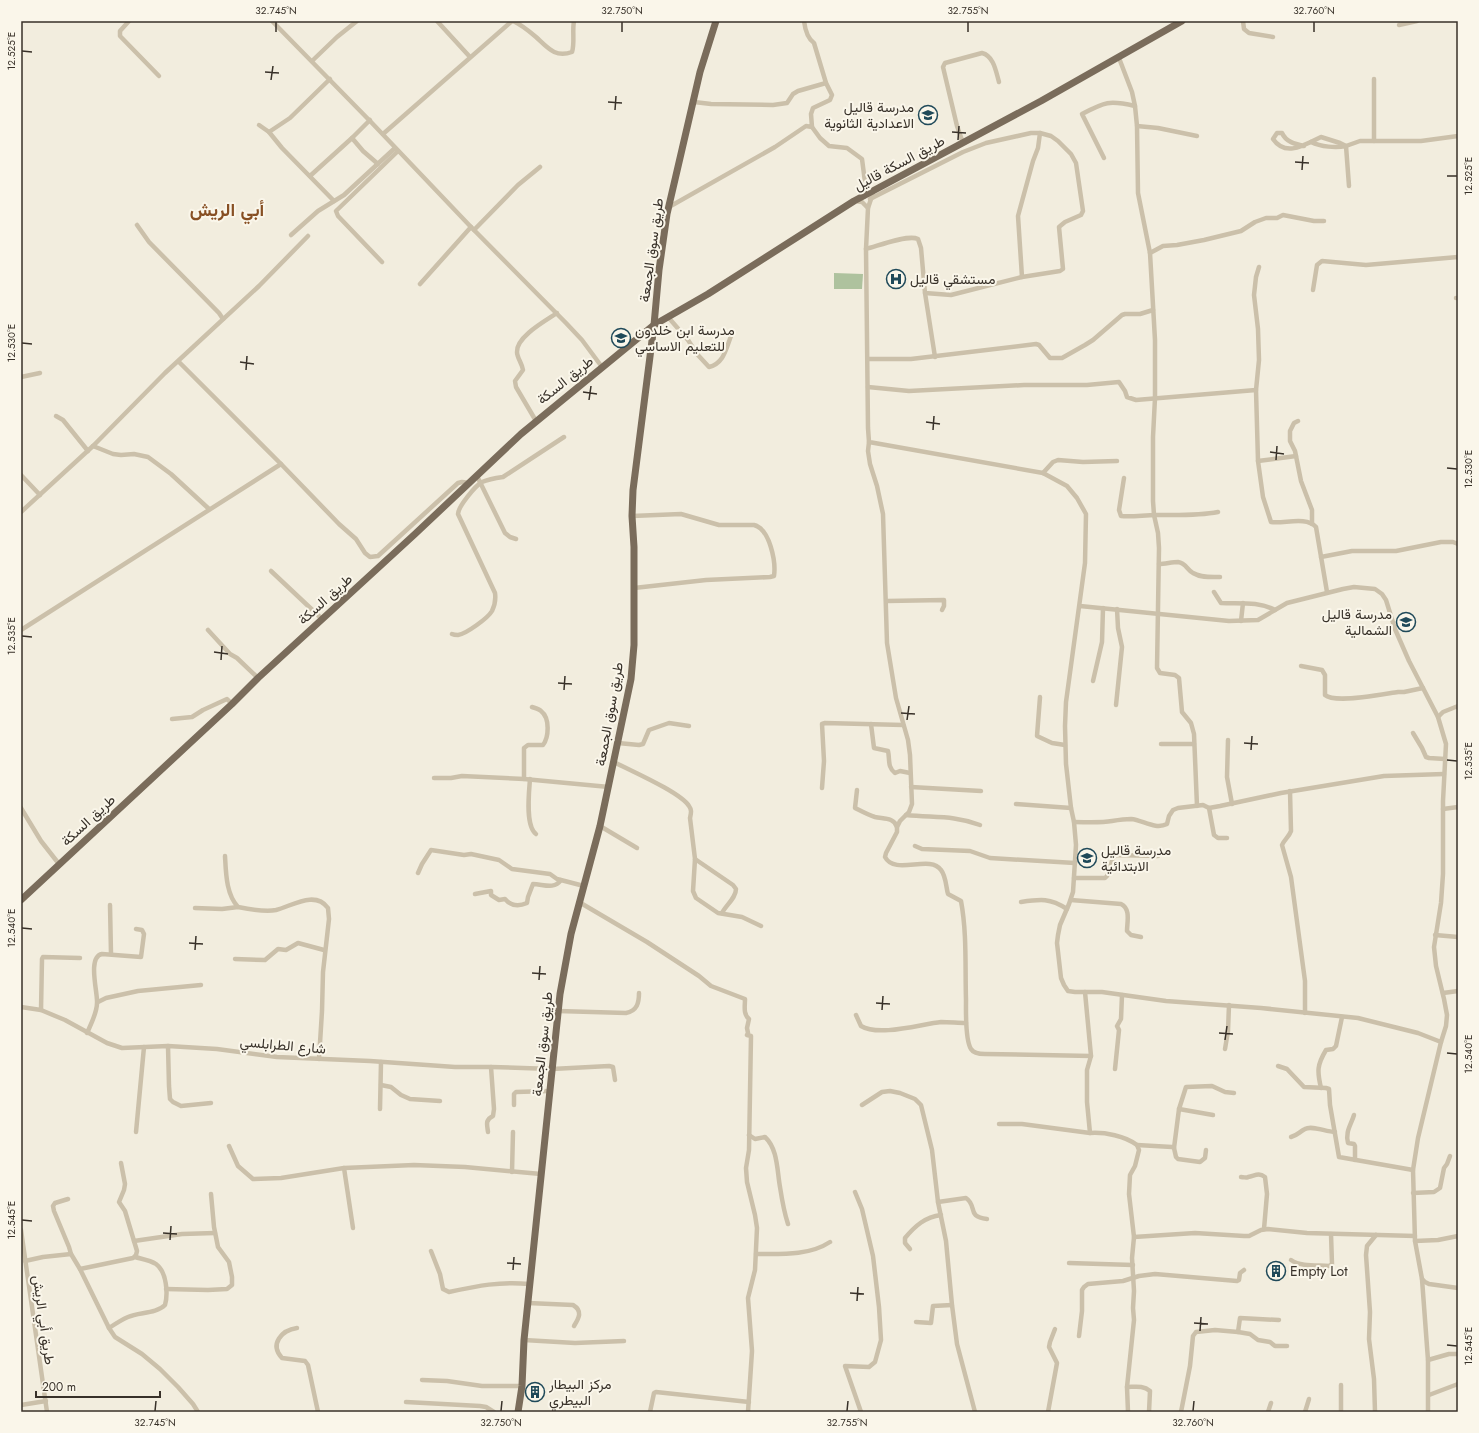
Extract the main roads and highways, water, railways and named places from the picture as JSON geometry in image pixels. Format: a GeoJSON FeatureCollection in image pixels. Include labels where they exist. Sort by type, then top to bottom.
{"type":"FeatureCollection","features":[{"type":"Feature","properties":{"kind":"main road","name":"طريق سوق الجمعة"},"geometry":{"type":"LineString","coordinates":[[518,1412],[522,1386],[524,1340],[560,994],[571,934],[609,788],[630,679],[634,645],[633,490],[654,325],[658,270],[669,207],[700,72],[716,21]]}},
{"type":"Feature","properties":{"kind":"main road","name":"طريق السكة قاليل"},"geometry":{"type":"LineString","coordinates":[[654,325],[708,294],[854,202],[869,196],[1119,58],[1179,22]]}},
{"type":"Feature","properties":{"kind":"main road","name":"طريق السكة"},"geometry":{"type":"LineString","coordinates":[[21,900],[470,482],[478,479],[536,421],[654,325]]}},
{"type":"Feature","properties":{"kind":"place","name":"مدرسة قاليل الاعدادية الثانوية"},"geometry":{"type":"Point","coordinates":[928,115]}},
{"type":"Feature","properties":{"kind":"place","name":"مستشقي قاليل"},"geometry":{"type":"Point","coordinates":[896,279]}},
{"type":"Feature","properties":{"kind":"place","name":"مدرسة ابن خلدون للتعليم الاساسي"},"geometry":{"type":"Point","coordinates":[621,338]}},
{"type":"Feature","properties":{"kind":"place","name":"مدرسة قاليل الشمالية"},"geometry":{"type":"Point","coordinates":[1406,622]}},
{"type":"Feature","properties":{"kind":"place","name":"مدرسة قاليل الابتدائية"},"geometry":{"type":"Point","coordinates":[1087,858]}},
{"type":"Feature","properties":{"kind":"place","name":"Empty Lot"},"geometry":{"type":"Point","coordinates":[1276,1271]}},
{"type":"Feature","properties":{"kind":"place","name":"مركز البيطار البيطري"},"geometry":{"type":"Point","coordinates":[535,1392]}},
{"type":"Feature","properties":{"kind":"district","name":"أبي الريش"},"geometry":{"type":"Point","coordinates":[227,210]}}]}
